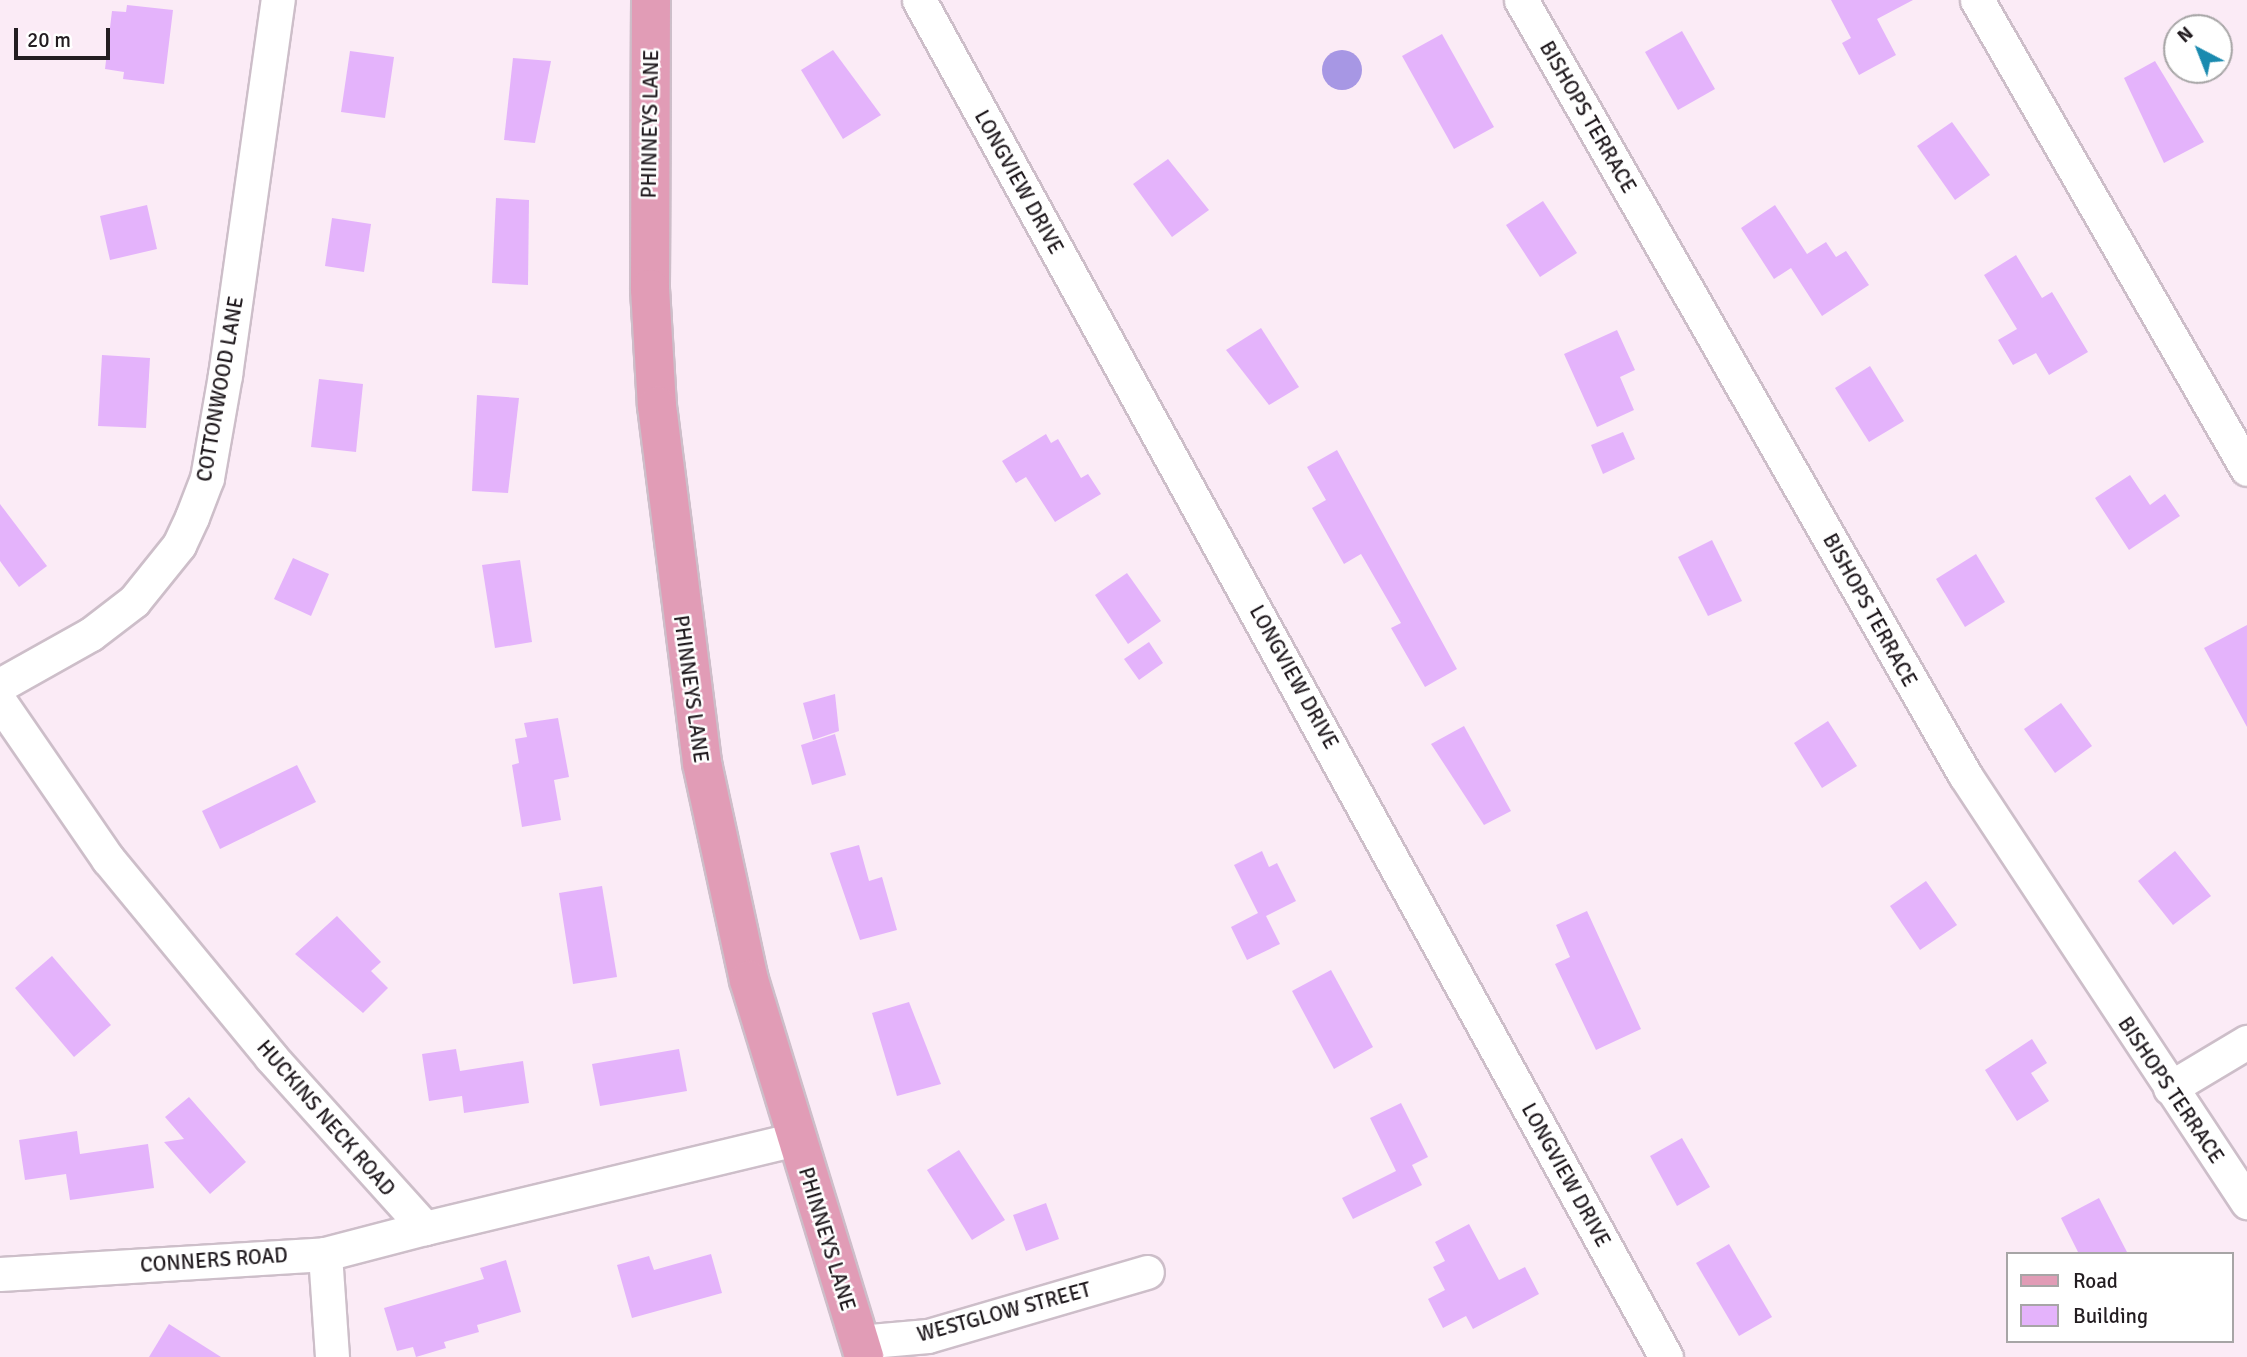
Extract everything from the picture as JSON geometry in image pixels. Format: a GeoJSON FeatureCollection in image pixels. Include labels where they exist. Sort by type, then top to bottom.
{"type":"FeatureCollection","features":[{"type":"Feature","properties":{"kind":"main road","name":"PHINNEYS LANE"},"geometry":{"type":"LineString","coordinates":[[651,0],[650,289],[669,529],[715,828],[796,1139],[862,1350]]}},
{"type":"Feature","properties":{"kind":"street","name":"COTTONWOOD LANE"},"geometry":{"type":"LineString","coordinates":[[0,685],[91,634],[134,601],[179,545],[192,517],[207,478],[223,388],[278,0]]}},
{"type":"Feature","properties":{"kind":"street","name":"LONGVIEW DRIVE"},"geometry":{"type":"LineString","coordinates":[[919,0],[1666,1357]]}},
{"type":"Feature","properties":{"kind":"street","name":"BISHOPS TERRACE"},"geometry":{"type":"LineString","coordinates":[[1521,0],[1925,707],[2247,1202]]}},
{"type":"Feature","properties":{"kind":"street"},"geometry":{"type":"LineString","coordinates":[[1978,0],[2247,469]]}},
{"type":"Feature","properties":{"kind":"street","name":"HUCKINS NECK ROAD"},"geometry":{"type":"LineString","coordinates":[[0,702],[116,869],[271,1057],[425,1228]]}},
{"type":"Feature","properties":{"kind":"street"},"geometry":{"type":"LineString","coordinates":[[2171,1088],[2247,1042]]}},
{"type":"Feature","properties":{"kind":"street"},"geometry":{"type":"LineString","coordinates":[[425,1228],[796,1139]]}},
{"type":"Feature","properties":{"kind":"street","name":"CONNERS ROAD"},"geometry":{"type":"LineString","coordinates":[[0,1274],[325,1254],[425,1228]]}},
{"type":"Feature","properties":{"kind":"street"},"geometry":{"type":"LineString","coordinates":[[325,1254],[332,1357]]}},
{"type":"Feature","properties":{"kind":"street","name":"WESTGLOW STREET"},"geometry":{"type":"LineString","coordinates":[[862,1350],[928,1336],[1147,1272]]}},
{"type":"Feature","properties":{"kind":"shaded area"},"geometry":{"type":"Polygon","coordinates":[[[1342,50],[1356,56],[1362,70],[1356,84],[1342,90],[1328,84],[1322,70],[1328,56],[1342,50]]]}},
{"type":"Feature","properties":{"kind":"building"},"geometry":{"type":"Polygon","coordinates":[[[1831,0],[1913,0],[1877,19],[1896,55],[1859,75],[1842,43],[1851,38],[1831,0]]]}},
{"type":"Feature","properties":{"kind":"building"},"geometry":{"type":"Polygon","coordinates":[[[127,5],[173,10],[164,84],[123,79],[124,72],[105,69],[112,11],[126,12],[127,5]]]}},
{"type":"Feature","properties":{"kind":"building"},"geometry":{"type":"Polygon","coordinates":[[[1682,31],[1715,89],[1678,110],[1645,52],[1682,31]]]}},
{"type":"Feature","properties":{"kind":"building"},"geometry":{"type":"Polygon","coordinates":[[[1442,34],[1494,127],[1454,149],[1402,56],[1442,34]]]}},
{"type":"Feature","properties":{"kind":"building"},"geometry":{"type":"Polygon","coordinates":[[[833,50],[881,115],[843,139],[801,70],[833,50]]]}},
{"type":"Feature","properties":{"kind":"building"},"geometry":{"type":"Polygon","coordinates":[[[350,51],[394,57],[385,118],[341,112],[350,51]]]}},
{"type":"Feature","properties":{"kind":"building"},"geometry":{"type":"Polygon","coordinates":[[[513,58],[551,61],[535,143],[504,140],[513,58]]]}},
{"type":"Feature","properties":{"kind":"building"},"geometry":{"type":"Polygon","coordinates":[[[2155,61],[2163,74],[2163,84],[2169,84],[2204,142],[2164,163],[2124,78],[2155,61]]]}},
{"type":"Feature","properties":{"kind":"building"},"geometry":{"type":"Polygon","coordinates":[[[1952,122],[1990,175],[1955,200],[1917,146],[1952,122]]]}},
{"type":"Feature","properties":{"kind":"building"},"geometry":{"type":"Polygon","coordinates":[[[1168,159],[1209,210],[1172,237],[1133,184],[1168,159]]]}},
{"type":"Feature","properties":{"kind":"building"},"geometry":{"type":"Polygon","coordinates":[[[496,198],[529,200],[528,285],[492,283],[496,198]]]}},
{"type":"Feature","properties":{"kind":"building"},"geometry":{"type":"Polygon","coordinates":[[[1543,201],[1577,253],[1540,277],[1506,225],[1543,201]]]}},
{"type":"Feature","properties":{"kind":"building"},"geometry":{"type":"Polygon","coordinates":[[[147,205],[157,249],[110,260],[100,216],[147,205]]]}},
{"type":"Feature","properties":{"kind":"building"},"geometry":{"type":"Polygon","coordinates":[[[1775,205],[1807,254],[1826,242],[1836,257],[1846,251],[1869,285],[1822,316],[1791,268],[1774,279],[1741,228],[1775,205]]]}},
{"type":"Feature","properties":{"kind":"building"},"geometry":{"type":"Polygon","coordinates":[[[332,218],[371,224],[364,272],[325,266],[332,218]]]}},
{"type":"Feature","properties":{"kind":"building"},"geometry":{"type":"Polygon","coordinates":[[[2016,255],[2042,298],[2052,292],[2088,352],[2049,375],[2036,353],[2013,365],[1998,340],[2017,329],[1984,275],[2016,255]]]}},
{"type":"Feature","properties":{"kind":"building"},"geometry":{"type":"Polygon","coordinates":[[[1261,328],[1299,387],[1269,405],[1226,350],[1261,328]]]}},
{"type":"Feature","properties":{"kind":"building"},"geometry":{"type":"Polygon","coordinates":[[[1617,330],[1635,370],[1620,377],[1634,410],[1597,427],[1564,354],[1617,330]]]}},
{"type":"Feature","properties":{"kind":"building"},"geometry":{"type":"Polygon","coordinates":[[[102,355],[150,358],[146,428],[98,426],[102,355]]]}},
{"type":"Feature","properties":{"kind":"building"},"geometry":{"type":"Polygon","coordinates":[[[1870,366],[1904,421],[1869,442],[1835,388],[1870,366]]]}},
{"type":"Feature","properties":{"kind":"building"},"geometry":{"type":"Polygon","coordinates":[[[319,379],[363,384],[356,452],[311,447],[319,379]]]}},
{"type":"Feature","properties":{"kind":"building"},"geometry":{"type":"Polygon","coordinates":[[[477,395],[519,398],[508,493],[472,491],[477,395]]]}},
{"type":"Feature","properties":{"kind":"building"},"geometry":{"type":"Polygon","coordinates":[[[1623,432],[1635,459],[1603,474],[1591,445],[1623,432]]]}},
{"type":"Feature","properties":{"kind":"building"},"geometry":{"type":"Polygon","coordinates":[[[1046,434],[1051,443],[1058,439],[1081,478],[1088,474],[1101,494],[1055,522],[1026,477],[1016,483],[1002,461],[1046,434]]]}},
{"type":"Feature","properties":{"kind":"building"},"geometry":{"type":"Polygon","coordinates":[[[1337,450],[1457,669],[1425,687],[1391,628],[1401,623],[1361,554],[1344,564],[1312,508],[1326,500],[1307,467],[1337,450]]]}},
{"type":"Feature","properties":{"kind":"building"},"geometry":{"type":"Polygon","coordinates":[[[2130,475],[2150,505],[2165,494],[2180,516],[2129,550],[2095,498],[2130,475]]]}},
{"type":"Feature","properties":{"kind":"building"},"geometry":{"type":"Polygon","coordinates":[[[0,504],[47,566],[19,587],[0,561],[0,504]]]}},
{"type":"Feature","properties":{"kind":"building"},"geometry":{"type":"Polygon","coordinates":[[[1712,540],[1742,601],[1708,616],[1678,557],[1712,540]]]}},
{"type":"Feature","properties":{"kind":"building"},"geometry":{"type":"Polygon","coordinates":[[[1976,554],[2005,602],[1965,627],[1936,579],[1976,554]]]}},
{"type":"Feature","properties":{"kind":"building"},"geometry":{"type":"Polygon","coordinates":[[[293,558],[329,574],[311,616],[274,599],[293,558]]]}},
{"type":"Feature","properties":{"kind":"building"},"geometry":{"type":"Polygon","coordinates":[[[520,560],[532,642],[495,648],[482,565],[520,560]]]}},
{"type":"Feature","properties":{"kind":"building"},"geometry":{"type":"Polygon","coordinates":[[[1127,573],[1161,621],[1128,644],[1095,595],[1127,573]]]}},
{"type":"Feature","properties":{"kind":"building"},"geometry":{"type":"Polygon","coordinates":[[[2247,625],[2247,727],[2204,648],[2247,625]]]}},
{"type":"Feature","properties":{"kind":"building"},"geometry":{"type":"Polygon","coordinates":[[[1149,642],[1163,663],[1139,680],[1124,659],[1149,642]]]}},
{"type":"Feature","properties":{"kind":"building"},"geometry":{"type":"Polygon","coordinates":[[[835,694],[839,731],[813,740],[803,703],[835,694]]]}},
{"type":"Feature","properties":{"kind":"building"},"geometry":{"type":"Polygon","coordinates":[[[2061,703],[2092,746],[2055,773],[2024,729],[2061,703]]]}},
{"type":"Feature","properties":{"kind":"building"},"geometry":{"type":"Polygon","coordinates":[[[558,718],[569,777],[554,780],[561,820],[522,827],[512,765],[519,763],[515,739],[527,737],[524,723],[558,718]]]}},
{"type":"Feature","properties":{"kind":"building"},"geometry":{"type":"Polygon","coordinates":[[[1828,721],[1857,766],[1822,788],[1794,743],[1828,721]]]}},
{"type":"Feature","properties":{"kind":"building"},"geometry":{"type":"Polygon","coordinates":[[[1464,726],[1511,811],[1484,825],[1431,744],[1464,726]]]}},
{"type":"Feature","properties":{"kind":"building"},"geometry":{"type":"Polygon","coordinates":[[[835,734],[846,775],[812,785],[801,745],[835,734]]]}},
{"type":"Feature","properties":{"kind":"building"},"geometry":{"type":"Polygon","coordinates":[[[297,765],[316,802],[220,849],[202,811],[297,765]]]}},
{"type":"Feature","properties":{"kind":"building"},"geometry":{"type":"Polygon","coordinates":[[[859,845],[869,881],[882,877],[897,930],[860,940],[830,853],[859,845]]]}},
{"type":"Feature","properties":{"kind":"building"},"geometry":{"type":"Polygon","coordinates":[[[1262,851],[1269,867],[1277,863],[1296,901],[1266,916],[1280,944],[1247,960],[1231,927],[1258,913],[1234,865],[1262,851]]]}},
{"type":"Feature","properties":{"kind":"building"},"geometry":{"type":"Polygon","coordinates":[[[2175,851],[2211,896],[2173,925],[2138,881],[2175,851]]]}},
{"type":"Feature","properties":{"kind":"building"},"geometry":{"type":"Polygon","coordinates":[[[1926,881],[1957,925],[1920,950],[1890,906],[1926,881]]]}},
{"type":"Feature","properties":{"kind":"building"},"geometry":{"type":"Polygon","coordinates":[[[602,886],[617,977],[573,984],[559,893],[602,886]]]}},
{"type":"Feature","properties":{"kind":"building"},"geometry":{"type":"Polygon","coordinates":[[[1587,911],[1641,1029],[1596,1050],[1555,964],[1570,957],[1556,925],[1587,911]]]}},
{"type":"Feature","properties":{"kind":"building"},"geometry":{"type":"Polygon","coordinates":[[[337,916],[381,962],[371,971],[388,988],[363,1013],[295,954],[337,916]]]}},
{"type":"Feature","properties":{"kind":"building"},"geometry":{"type":"Polygon","coordinates":[[[52,956],[111,1025],[74,1057],[15,988],[52,956]]]}},
{"type":"Feature","properties":{"kind":"building"},"geometry":{"type":"Polygon","coordinates":[[[1331,970],[1373,1047],[1334,1069],[1292,991],[1331,970]]]}},
{"type":"Feature","properties":{"kind":"building"},"geometry":{"type":"Polygon","coordinates":[[[909,1002],[941,1084],[897,1096],[872,1013],[909,1002]]]}},
{"type":"Feature","properties":{"kind":"building"},"geometry":{"type":"Polygon","coordinates":[[[2032,1039],[2047,1063],[2031,1073],[2049,1101],[2017,1121],[1985,1070],[2032,1039]]]}},
{"type":"Feature","properties":{"kind":"building"},"geometry":{"type":"Polygon","coordinates":[[[456,1049],[460,1071],[523,1061],[529,1103],[464,1113],[462,1096],[429,1101],[422,1054],[456,1049]]]}},
{"type":"Feature","properties":{"kind":"building"},"geometry":{"type":"Polygon","coordinates":[[[679,1049],[687,1091],[600,1106],[592,1064],[679,1049]]]}},
{"type":"Feature","properties":{"kind":"building"},"geometry":{"type":"Polygon","coordinates":[[[189,1097],[246,1162],[210,1194],[164,1142],[184,1139],[165,1117],[189,1097]]]}},
{"type":"Feature","properties":{"kind":"building"},"geometry":{"type":"Polygon","coordinates":[[[1401,1103],[1428,1157],[1412,1165],[1422,1185],[1353,1219],[1342,1198],[1396,1171],[1370,1118],[1401,1103]]]}},
{"type":"Feature","properties":{"kind":"building"},"geometry":{"type":"Polygon","coordinates":[[[77,1131],[80,1154],[148,1144],[154,1188],[70,1200],[66,1174],[25,1180],[19,1140],[77,1131]]]}},
{"type":"Feature","properties":{"kind":"building"},"geometry":{"type":"Polygon","coordinates":[[[1682,1138],[1710,1187],[1677,1206],[1650,1156],[1682,1138]]]}},
{"type":"Feature","properties":{"kind":"building"},"geometry":{"type":"Polygon","coordinates":[[[959,1150],[1005,1220],[972,1240],[927,1170],[959,1150]]]}},
{"type":"Feature","properties":{"kind":"building"},"geometry":{"type":"Polygon","coordinates":[[[2099,1198],[2127,1252],[2078,1252],[2061,1218],[2099,1198]]]}},
{"type":"Feature","properties":{"kind":"building"},"geometry":{"type":"Polygon","coordinates":[[[1046,1203],[1059,1239],[1026,1251],[1013,1215],[1046,1203]]]}},
{"type":"Feature","properties":{"kind":"building"},"geometry":{"type":"Polygon","coordinates":[[[1469,1224],[1499,1280],[1525,1267],[1539,1294],[1473,1329],[1466,1316],[1443,1328],[1428,1299],[1445,1290],[1433,1267],[1445,1261],[1435,1242],[1469,1224]]]}},
{"type":"Feature","properties":{"kind":"building"},"geometry":{"type":"Polygon","coordinates":[[[1729,1244],[1772,1317],[1739,1336],[1696,1263],[1729,1244]]]}},
{"type":"Feature","properties":{"kind":"building"},"geometry":{"type":"Polygon","coordinates":[[[711,1254],[722,1293],[632,1318],[617,1265],[649,1256],[654,1270],[711,1254]]]}},
{"type":"Feature","properties":{"kind":"building"},"geometry":{"type":"Polygon","coordinates":[[[506,1260],[521,1312],[477,1325],[479,1332],[444,1342],[446,1348],[416,1357],[413,1347],[397,1351],[384,1308],[484,1279],[480,1268],[506,1260]]]}},
{"type":"Feature","properties":{"kind":"building"},"geometry":{"type":"Polygon","coordinates":[[[169,1324],[221,1357],[149,1357],[169,1324]]]}}]}
